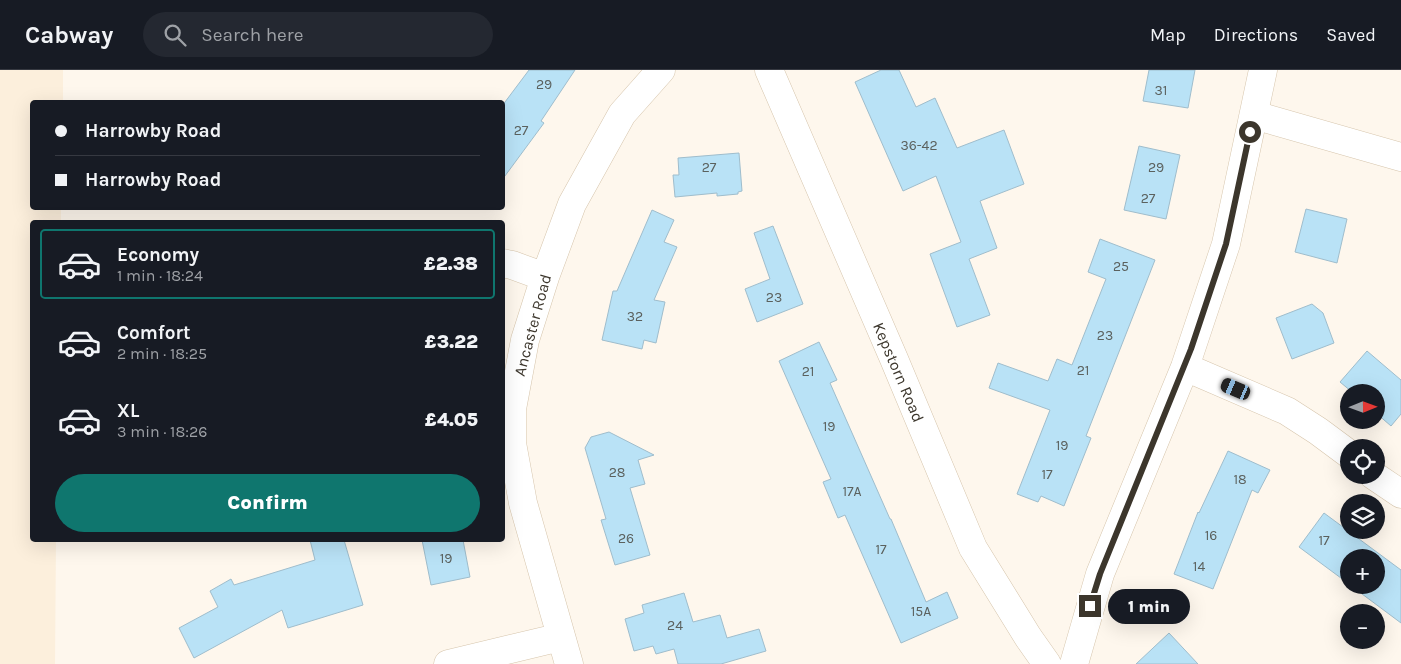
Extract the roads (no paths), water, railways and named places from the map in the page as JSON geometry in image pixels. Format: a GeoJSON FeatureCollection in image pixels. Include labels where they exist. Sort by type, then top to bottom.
{"type":"FeatureCollection","features":[{"type":"Feature","properties":{"kind":"street","name":"Ancaster Road"},"geometry":{"type":"LineString","coordinates":[[569,664],[523,503],[512,443],[512,409],[525,340],[544,277],[572,204],[622,114],[661,70]]}},
{"type":"Feature","properties":{"kind":"street","name":"Kepstorn Road"},"geometry":{"type":"LineString","coordinates":[[769,70],[894,359],[973,548],[1028,637],[1048,664]]}},
{"type":"Feature","properties":{"kind":"street"},"geometry":{"type":"LineString","coordinates":[[1074,664],[1100,574],[1185,367],[1226,244],[1264,70]]}},
{"type":"Feature","properties":{"kind":"street"},"geometry":{"type":"LineString","coordinates":[[1254,115],[1401,157]]}},
{"type":"Feature","properties":{"kind":"street"},"geometry":{"type":"LineString","coordinates":[[505,263],[512,264],[544,277]]}},
{"type":"Feature","properties":{"kind":"street"},"geometry":{"type":"LineString","coordinates":[[1185,367],[1288,411],[1340,447]]}},
{"type":"Feature","properties":{"kind":"street"},"geometry":{"type":"LineString","coordinates":[[1385,483],[1401,494]]}},
{"type":"Feature","properties":{"kind":"street"},"geometry":{"type":"LineString","coordinates":[[448,664],[561,637]]}}]}
